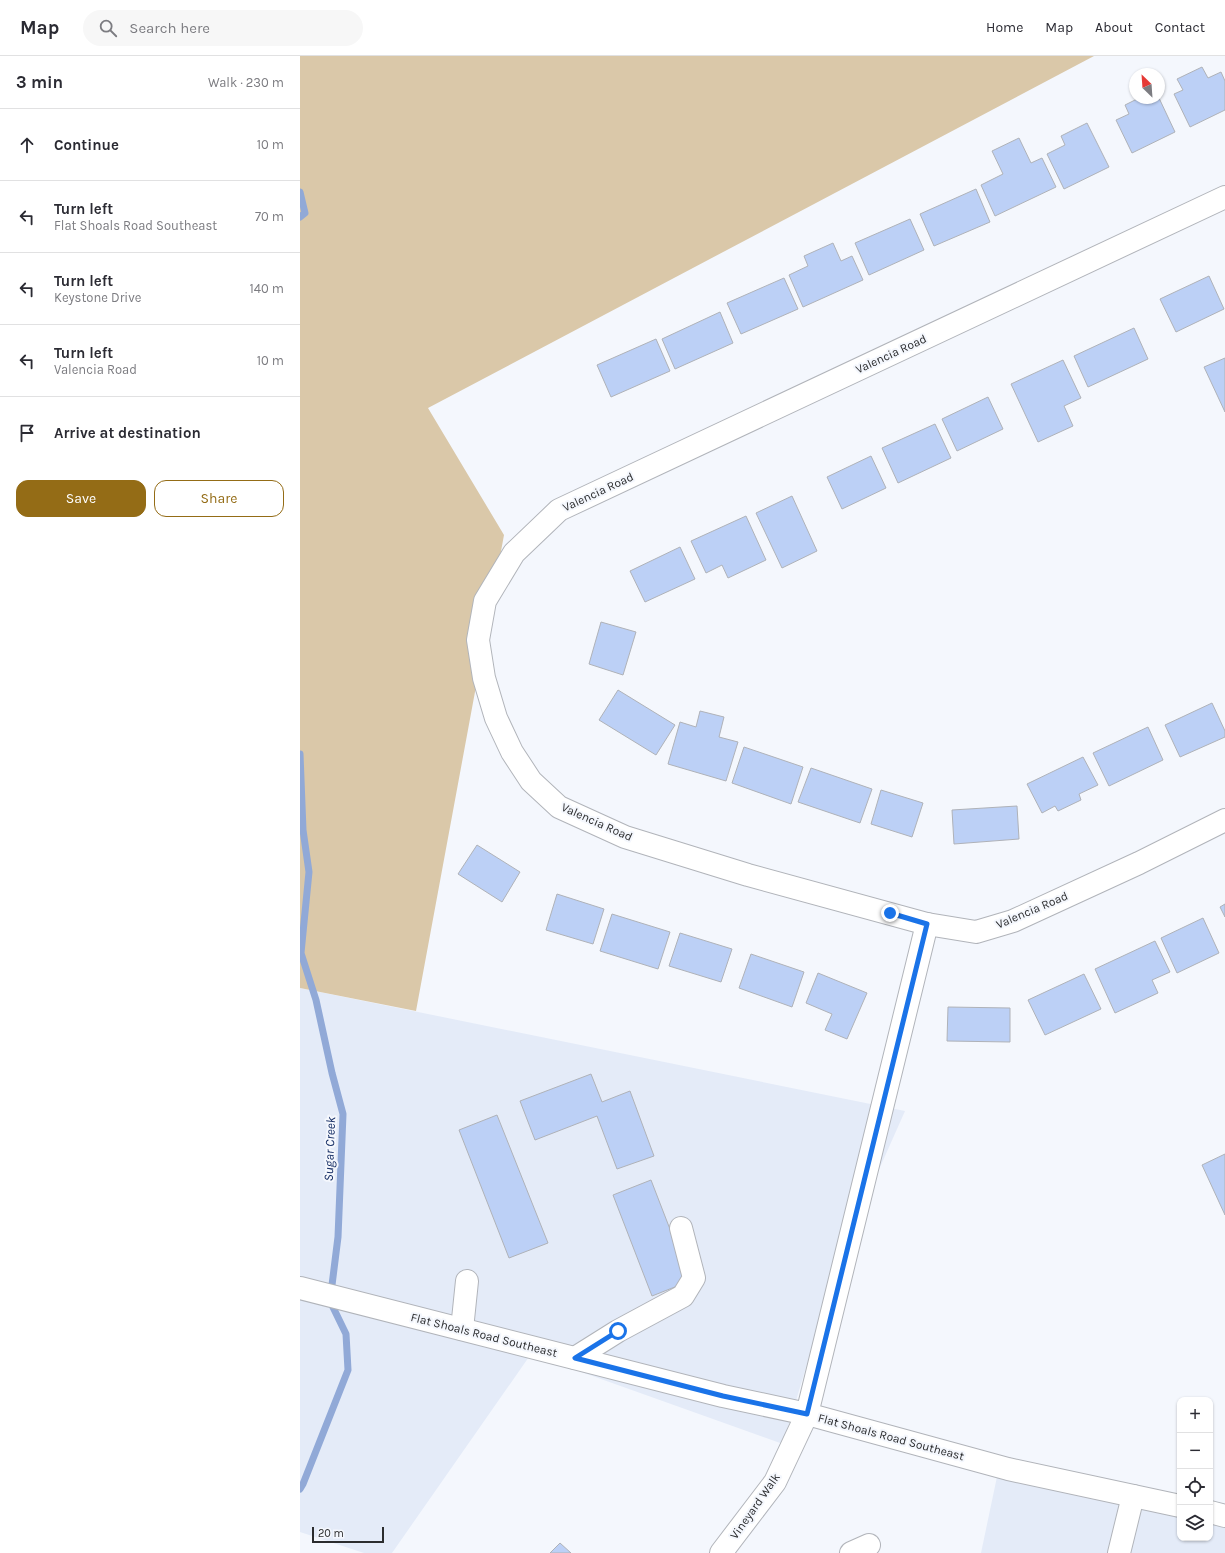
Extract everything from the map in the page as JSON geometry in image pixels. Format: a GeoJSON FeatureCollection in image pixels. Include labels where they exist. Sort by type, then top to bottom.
{"type":"FeatureCollection","features":[{"type":"Feature","properties":{"kind":"street","name":"Valencia Road"},"geometry":{"type":"LineString","coordinates":[[1225,197],[559,510],[514,553],[485,601],[478,640],[484,678],[496,718],[512,752],[531,781],[559,807],[625,836],[748,874],[927,924],[976,932],[1013,920],[1139,863],[1225,820]]}},
{"type":"Feature","properties":{"kind":"street","name":"Vineyard Walk"},"geometry":{"type":"LineString","coordinates":[[721,1553],[775,1482],[807,1414],[927,924]]}},
{"type":"Feature","properties":{"kind":"street"},"geometry":{"type":"LineString","coordinates":[[575,1358],[618,1331],[683,1296],[694,1278],[681,1228]]}},
{"type":"Feature","properties":{"kind":"street"},"geometry":{"type":"LineString","coordinates":[[462,1329],[467,1281]]}},
{"type":"Feature","properties":{"kind":"street","name":"Flat Shoals Road Southeast"},"geometry":{"type":"LineString","coordinates":[[300,1288],[723,1396],[807,1414],[1008,1469],[1177,1505]]}},
{"type":"Feature","properties":{"kind":"street"},"geometry":{"type":"LineString","coordinates":[[1119,1553],[1133,1496]]}},
{"type":"Feature","properties":{"kind":"street"},"geometry":{"type":"LineString","coordinates":[[1213,1513],[1225,1516]]}},
{"type":"Feature","properties":{"kind":"shaded area"},"geometry":{"type":"Polygon","coordinates":[[[300,56],[1094,56],[428,408],[504,535],[416,1011],[300,988],[300,56]]]}},
{"type":"Feature","properties":{"kind":"shaded area"},"geometry":{"type":"Polygon","coordinates":[[[300,988],[905,1111],[837,1264],[783,1444],[531,1354],[392,1553],[364,1553],[300,1532],[300,988]]]}},
{"type":"Feature","properties":{"kind":"shaded area"},"geometry":{"type":"Polygon","coordinates":[[[998,1472],[1177,1500],[1177,1541],[1213,1541],[1213,1507],[1225,1509],[1225,1553],[981,1553],[998,1472]]]}},
{"type":"Feature","properties":{"kind":"building"},"geometry":{"type":"Polygon","coordinates":[[[1202,67],[1208,78],[1221,72],[1225,81],[1225,110],[1190,127],[1174,94],[1183,90],[1177,79],[1202,67]]]}},
{"type":"Feature","properties":{"kind":"building"},"geometry":{"type":"Polygon","coordinates":[[[1129,103],[1162,104],[1175,132],[1132,153],[1116,120],[1129,114],[1125,105],[1129,103]]]}},
{"type":"Feature","properties":{"kind":"building"},"geometry":{"type":"Polygon","coordinates":[[[1087,123],[1109,167],[1064,189],[1047,154],[1065,145],[1061,136],[1087,123]]]}},
{"type":"Feature","properties":{"kind":"building"},"geometry":{"type":"Polygon","coordinates":[[[1019,138],[1031,163],[1042,158],[1056,187],[995,216],[981,185],[1003,174],[992,151],[1019,138]]]}},
{"type":"Feature","properties":{"kind":"building"},"geometry":{"type":"Polygon","coordinates":[[[976,189],[990,222],[934,246],[920,214],[976,189]]]}},
{"type":"Feature","properties":{"kind":"building"},"geometry":{"type":"Polygon","coordinates":[[[910,219],[924,250],[869,275],[855,243],[910,219]]]}},
{"type":"Feature","properties":{"kind":"building"},"geometry":{"type":"Polygon","coordinates":[[[833,243],[841,261],[852,256],[863,280],[803,307],[789,275],[808,266],[804,256],[833,243]]]}},
{"type":"Feature","properties":{"kind":"building"},"geometry":{"type":"Polygon","coordinates":[[[1209,276],[1224,309],[1176,332],[1160,299],[1209,276]]]}},
{"type":"Feature","properties":{"kind":"building"},"geometry":{"type":"Polygon","coordinates":[[[784,278],[798,309],[741,334],[727,303],[784,278]]]}},
{"type":"Feature","properties":{"kind":"building"},"geometry":{"type":"Polygon","coordinates":[[[720,312],[733,343],[675,369],[662,339],[720,312]]]}},
{"type":"Feature","properties":{"kind":"building"},"geometry":{"type":"Polygon","coordinates":[[[1134,328],[1148,359],[1088,387],[1074,356],[1134,328]]]}},
{"type":"Feature","properties":{"kind":"building"},"geometry":{"type":"Polygon","coordinates":[[[656,339],[670,371],[611,397],[597,365],[656,339]]]}},
{"type":"Feature","properties":{"kind":"building"},"geometry":{"type":"Polygon","coordinates":[[[1225,358],[1225,412],[1204,367],[1225,358]]]}},
{"type":"Feature","properties":{"kind":"building"},"geometry":{"type":"Polygon","coordinates":[[[1063,360],[1081,398],[1064,406],[1073,426],[1038,442],[1011,384],[1063,360]]]}},
{"type":"Feature","properties":{"kind":"building"},"geometry":{"type":"Polygon","coordinates":[[[988,397],[1003,429],[957,451],[942,419],[988,397]]]}},
{"type":"Feature","properties":{"kind":"building"},"geometry":{"type":"Polygon","coordinates":[[[935,424],[951,458],[898,483],[882,448],[935,424]]]}},
{"type":"Feature","properties":{"kind":"building"},"geometry":{"type":"Polygon","coordinates":[[[871,456],[886,488],[842,509],[827,477],[871,456]]]}},
{"type":"Feature","properties":{"kind":"building"},"geometry":{"type":"Polygon","coordinates":[[[792,496],[817,551],[782,568],[756,513],[792,496]]]}},
{"type":"Feature","properties":{"kind":"building"},"geometry":{"type":"Polygon","coordinates":[[[746,516],[766,560],[728,578],[722,565],[706,573],[691,541],[746,516]]]}},
{"type":"Feature","properties":{"kind":"building"},"geometry":{"type":"Polygon","coordinates":[[[680,547],[695,579],[645,602],[630,571],[680,547]]]}},
{"type":"Feature","properties":{"kind":"building"},"geometry":{"type":"Polygon","coordinates":[[[601,622],[636,632],[623,675],[589,664],[601,622]]]}},
{"type":"Feature","properties":{"kind":"building"},"geometry":{"type":"Polygon","coordinates":[[[618,690],[675,725],[656,755],[599,720],[618,690]]]}},
{"type":"Feature","properties":{"kind":"building"},"geometry":{"type":"Polygon","coordinates":[[[1212,703],[1225,731],[1225,737],[1180,757],[1165,725],[1212,703]]]}},
{"type":"Feature","properties":{"kind":"building"},"geometry":{"type":"Polygon","coordinates":[[[700,711],[724,717],[719,737],[738,742],[726,781],[668,764],[680,722],[696,727],[700,711]]]}},
{"type":"Feature","properties":{"kind":"building"},"geometry":{"type":"Polygon","coordinates":[[[1148,727],[1163,760],[1109,786],[1093,753],[1148,727]]]}},
{"type":"Feature","properties":{"kind":"building"},"geometry":{"type":"Polygon","coordinates":[[[744,747],[803,767],[791,804],[732,783],[744,747]]]}},
{"type":"Feature","properties":{"kind":"building"},"geometry":{"type":"Polygon","coordinates":[[[1083,757],[1098,785],[1079,794],[1081,800],[1058,811],[1055,806],[1042,813],[1027,784],[1083,757]]]}},
{"type":"Feature","properties":{"kind":"building"},"geometry":{"type":"Polygon","coordinates":[[[811,768],[872,789],[860,823],[798,802],[811,768]]]}},
{"type":"Feature","properties":{"kind":"building"},"geometry":{"type":"Polygon","coordinates":[[[881,790],[923,803],[912,837],[871,824],[881,790]]]}},
{"type":"Feature","properties":{"kind":"building"},"geometry":{"type":"Polygon","coordinates":[[[1017,806],[1019,839],[954,844],[952,810],[1017,806]]]}},
{"type":"Feature","properties":{"kind":"building"},"geometry":{"type":"Polygon","coordinates":[[[477,845],[520,872],[502,902],[458,874],[477,845]]]}},
{"type":"Feature","properties":{"kind":"building"},"geometry":{"type":"Polygon","coordinates":[[[557,894],[604,909],[593,944],[546,930],[557,894]]]}},
{"type":"Feature","properties":{"kind":"building"},"geometry":{"type":"Polygon","coordinates":[[[1225,904],[1225,917],[1220,907],[1225,904]]]}},
{"type":"Feature","properties":{"kind":"building"},"geometry":{"type":"Polygon","coordinates":[[[612,914],[670,932],[658,969],[600,951],[612,914]]]}},
{"type":"Feature","properties":{"kind":"building"},"geometry":{"type":"Polygon","coordinates":[[[1203,918],[1219,953],[1177,973],[1161,938],[1203,918]]]}},
{"type":"Feature","properties":{"kind":"building"},"geometry":{"type":"Polygon","coordinates":[[[680,933],[732,949],[721,982],[669,966],[680,933]]]}},
{"type":"Feature","properties":{"kind":"building"},"geometry":{"type":"Polygon","coordinates":[[[1155,941],[1170,972],[1152,980],[1158,993],[1115,1013],[1095,969],[1155,941]]]}},
{"type":"Feature","properties":{"kind":"building"},"geometry":{"type":"Polygon","coordinates":[[[751,954],[804,972],[792,1007],[739,988],[751,954]]]}},
{"type":"Feature","properties":{"kind":"building"},"geometry":{"type":"Polygon","coordinates":[[[818,973],[867,993],[847,1039],[825,1030],[832,1014],[806,1003],[818,973]]]}},
{"type":"Feature","properties":{"kind":"building"},"geometry":{"type":"Polygon","coordinates":[[[1084,974],[1101,1009],[1045,1035],[1028,1000],[1084,974]]]}},
{"type":"Feature","properties":{"kind":"building"},"geometry":{"type":"Polygon","coordinates":[[[948,1007],[1010,1008],[1010,1042],[947,1041],[948,1007]]]}},
{"type":"Feature","properties":{"kind":"building"},"geometry":{"type":"Polygon","coordinates":[[[591,1074],[602,1102],[630,1091],[654,1156],[617,1169],[597,1116],[535,1140],[520,1101],[591,1074]]]}},
{"type":"Feature","properties":{"kind":"building"},"geometry":{"type":"Polygon","coordinates":[[[497,1115],[548,1243],[509,1258],[459,1130],[497,1115]]]}},
{"type":"Feature","properties":{"kind":"building"},"geometry":{"type":"Polygon","coordinates":[[[1225,1154],[1225,1215],[1202,1165],[1225,1154]]]}},
{"type":"Feature","properties":{"kind":"building"},"geometry":{"type":"Polygon","coordinates":[[[651,1180],[690,1281],[652,1296],[613,1195],[651,1180]]]}},
{"type":"Feature","properties":{"kind":"building"},"geometry":{"type":"Polygon","coordinates":[[[560,1543],[571,1553],[550,1553],[560,1543]]]}},
{"type":"Feature","properties":{"kind":"waterway","name":"Sugar Creek"},"geometry":{"type":"LineString","coordinates":[[300,192],[305,213],[300,217]]}},
{"type":"Feature","properties":{"kind":"waterway","name":"Sugar Creek"},"geometry":{"type":"LineString","coordinates":[[300,754],[303,830],[309,872],[301,953],[316,1000],[332,1073],[343,1114],[338,1237],[330,1301],[346,1334],[348,1370],[300,1489]]}},
{"type":"Feature","properties":{"kind":"route"},"geometry":{"type":"LineString","coordinates":[[618,1331],[575,1358],[723,1396],[807,1414],[927,924],[890,913]]}}]}
